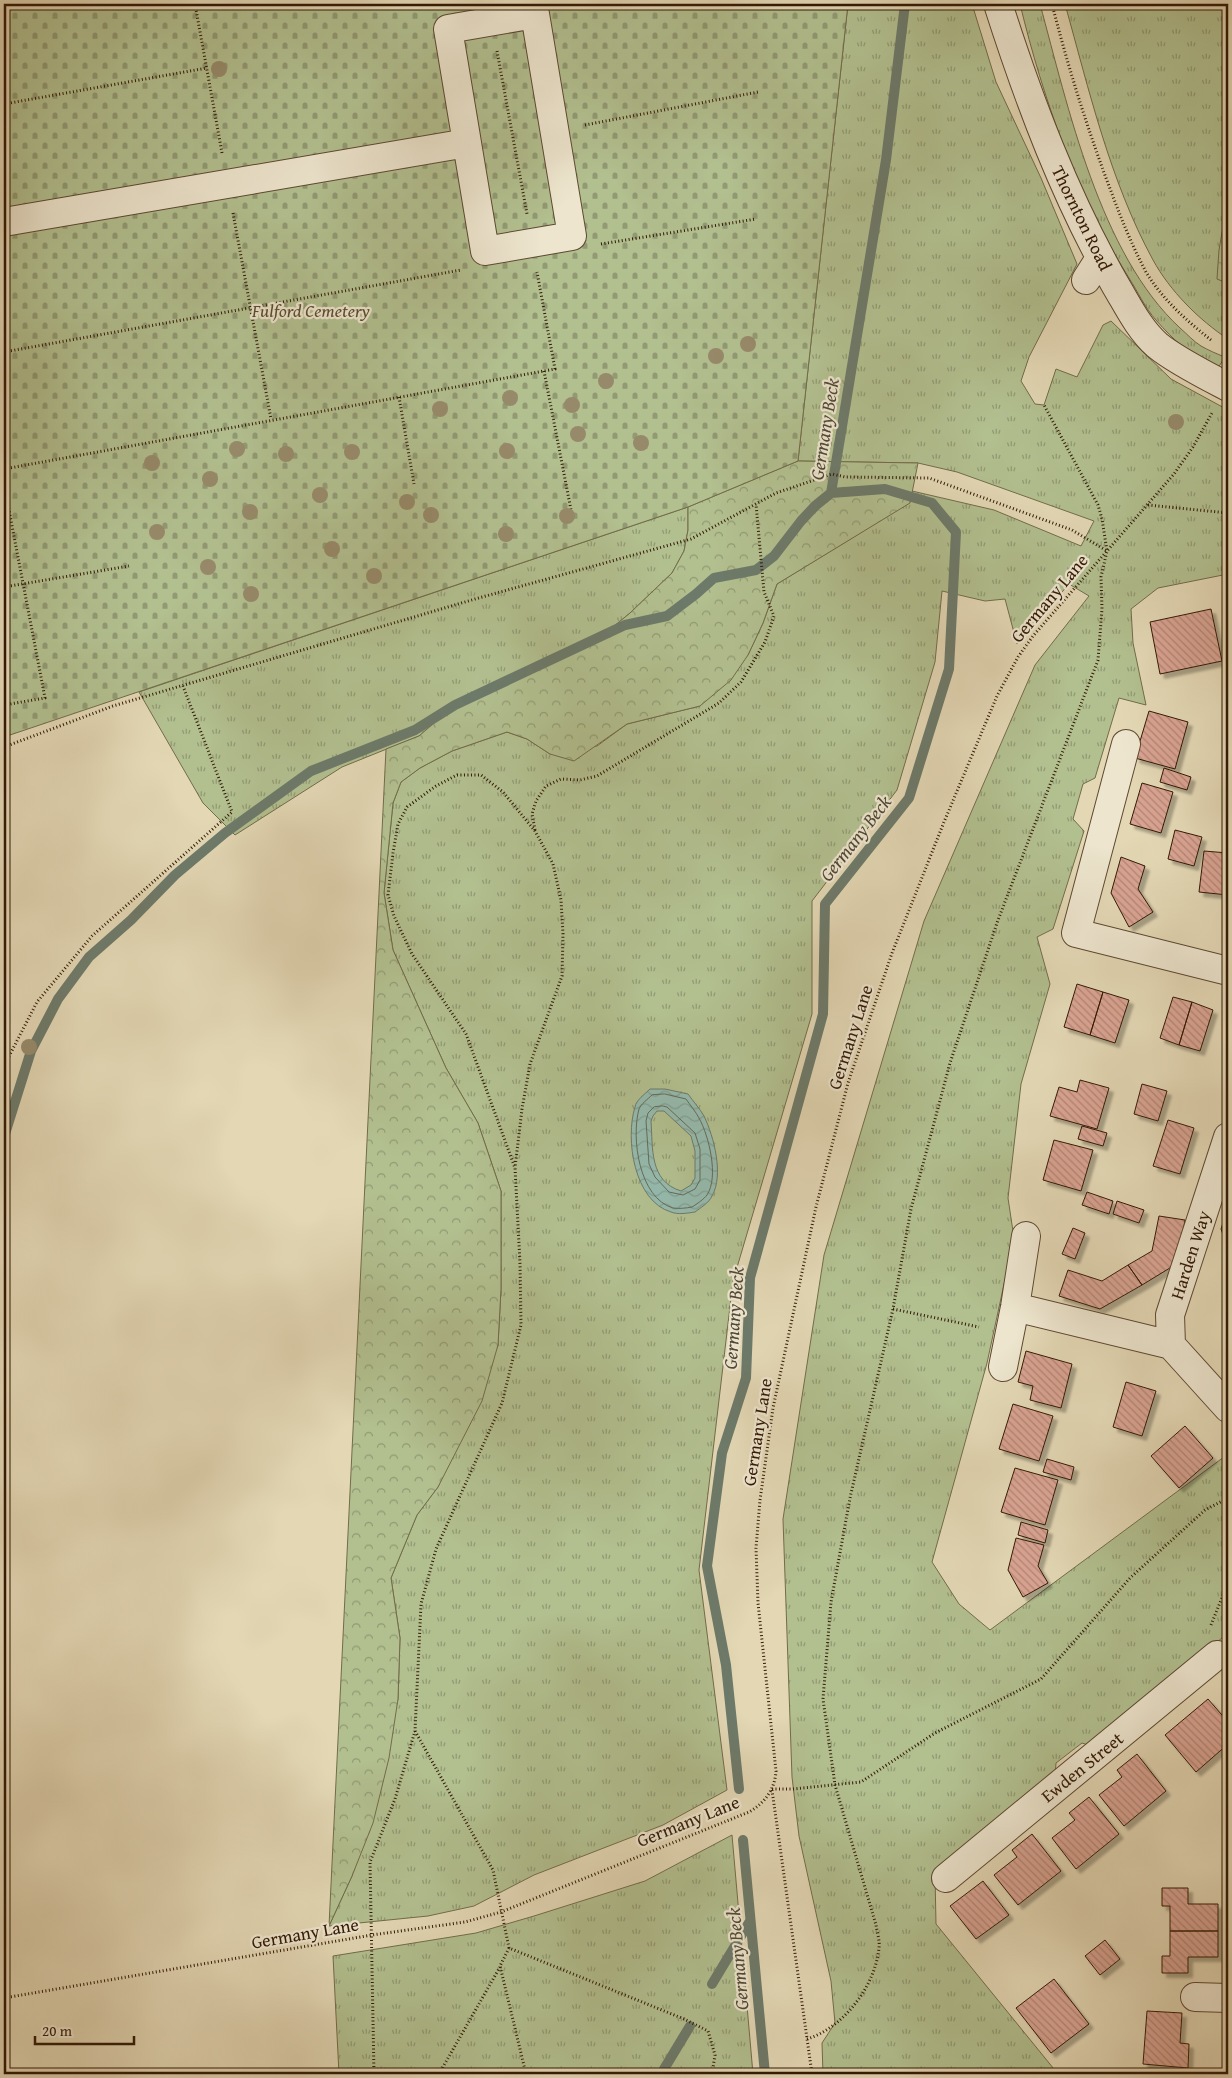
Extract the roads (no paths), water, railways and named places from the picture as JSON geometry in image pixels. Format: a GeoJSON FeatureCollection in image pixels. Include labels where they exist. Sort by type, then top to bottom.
{"type":"FeatureCollection","features":[{"type":"Feature","properties":{"kind":"street","name":"Thornton Road"},"geometry":{"type":"LineString","coordinates":[[998,4],[1028,92],[1057,168],[1100,258],[1131,311],[1150,338],[1175,357],[1227,386]]}},
{"type":"Feature","properties":{"kind":"street"},"geometry":{"type":"LineString","coordinates":[[490,12],[535,14],[572,236],[485,251],[448,29],[490,12]]}},
{"type":"Feature","properties":{"kind":"street"},"geometry":{"type":"LineString","coordinates":[[4,222],[467,142]]}},
{"type":"Feature","properties":{"kind":"street"},"geometry":{"type":"LineString","coordinates":[[1086,280],[1100,258]]}},
{"type":"Feature","properties":{"kind":"street"},"geometry":{"type":"LineString","coordinates":[[1126,744],[1076,933],[1228,971]]}},
{"type":"Feature","properties":{"kind":"street","name":"Harden Way"},"geometry":{"type":"LineString","coordinates":[[1171,1345],[1170,1315],[1228,1137]]}},
{"type":"Feature","properties":{"kind":"street"},"geometry":{"type":"LineString","coordinates":[[1003,1367],[1026,1236]]}},
{"type":"Feature","properties":{"kind":"street"},"geometry":{"type":"LineString","coordinates":[[1012,1320],[1171,1345],[1228,1408]]}},
{"type":"Feature","properties":{"kind":"street","name":"Ewden Street"},"geometry":{"type":"LineString","coordinates":[[946,1878],[1219,1657]]}},
{"type":"Feature","properties":{"kind":"street"},"geometry":{"type":"LineString","coordinates":[[1195,1997],[1228,1998]]}},
{"type":"Feature","properties":{"kind":"water"},"geometry":{"type":"Polygon","coordinates":[[[650,1089],[665,1089],[688,1094],[708,1125],[716,1156],[716,1187],[711,1199],[695,1212],[674,1213],[658,1206],[648,1195],[635,1167],[632,1151],[632,1120],[637,1102],[650,1089]],[[657,1111],[651,1121],[655,1162],[663,1180],[681,1191],[691,1185],[695,1178],[695,1151],[691,1136],[664,1111],[657,1111]]]}},
{"type":"Feature","properties":{"kind":"waterway","name":"Germany Beck"},"geometry":{"type":"LineString","coordinates":[[739,1789],[726,1665],[707,1566],[722,1453],[746,1378],[750,1278],[823,1014],[825,904],[909,798],[949,669],[956,532],[932,503],[885,489],[831,493],[886,160],[905,4]]}},
{"type":"Feature","properties":{"kind":"waterway"},"geometry":{"type":"LineString","coordinates":[[4,1137],[31,1051],[58,999],[89,957],[131,920],[175,875],[225,833],[311,771],[415,730],[455,705],[625,625],[667,616],[714,578],[756,570],[774,556],[801,521],[831,493]]}},
{"type":"Feature","properties":{"kind":"waterway","name":"Germany Beck"},"geometry":{"type":"LineString","coordinates":[[743,1840],[765,2074]]}},
{"type":"Feature","properties":{"kind":"waterway"},"geometry":{"type":"LineString","coordinates":[[712,1984],[750,1921]]}},
{"type":"Feature","properties":{"kind":"waterway"},"geometry":{"type":"LineString","coordinates":[[661,2074],[690,2026]]}},
{"type":"Feature","properties":{"kind":"park label","name":"Fulford Cemetery"},"geometry":{"type":"Point","coordinates":[311,310]}}]}
